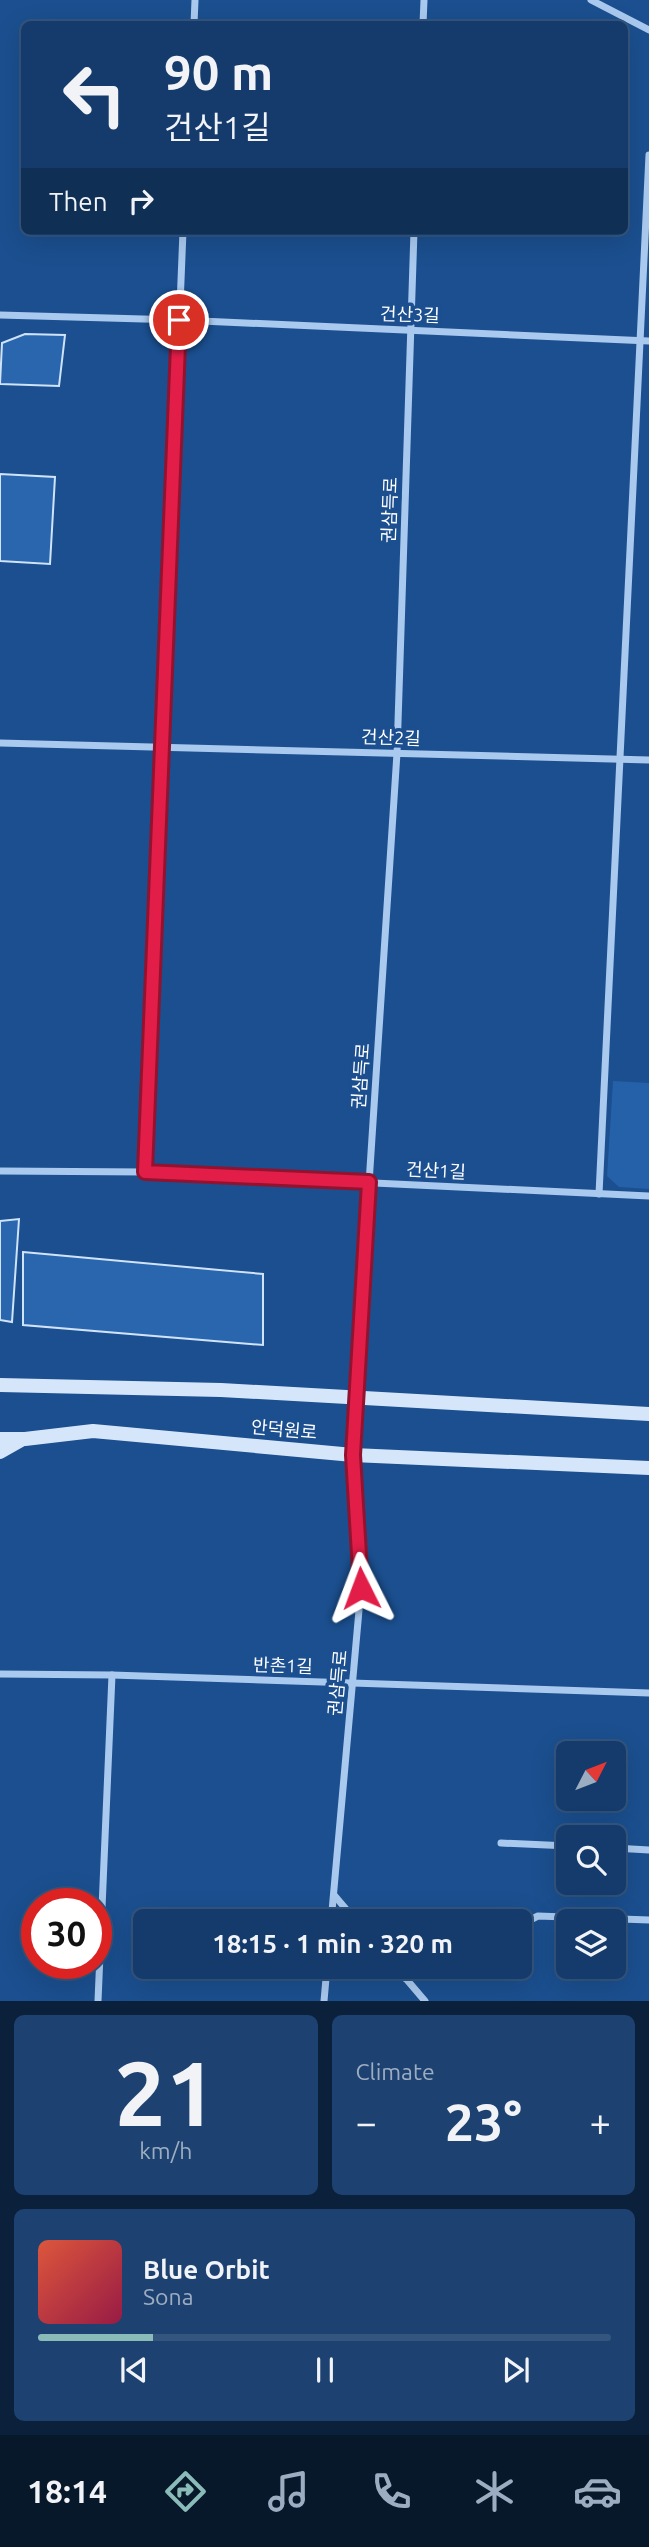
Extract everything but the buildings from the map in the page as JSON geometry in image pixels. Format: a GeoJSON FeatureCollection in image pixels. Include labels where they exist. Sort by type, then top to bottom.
{"type":"FeatureCollection","features":[{"type":"Feature","properties":{"kind":"street"},"geometry":{"type":"LineString","coordinates":[[194,21],[195,0]]}},
{"type":"Feature","properties":{"kind":"street"},"geometry":{"type":"LineString","coordinates":[[423,21],[424,0]]}},
{"type":"Feature","properties":{"kind":"street"},"geometry":{"type":"LineString","coordinates":[[591,0],[649,30]]}},
{"type":"Feature","properties":{"kind":"street"},"geometry":{"type":"LineString","coordinates":[[599,1194],[649,155]]}},
{"type":"Feature","properties":{"kind":"street"},"geometry":{"type":"LineString","coordinates":[[145,1172],[183,235]]}},
{"type":"Feature","properties":{"kind":"street","name":"권삼득로"},"geometry":{"type":"LineString","coordinates":[[332,1909],[361,1588],[353,1455],[355,1399],[397,753],[414,235]]}},
{"type":"Feature","properties":{"kind":"street","name":"건산3길"},"geometry":{"type":"LineString","coordinates":[[0,316],[179,320],[649,341]]}},
{"type":"Feature","properties":{"kind":"street","name":"건산2길"},"geometry":{"type":"LineString","coordinates":[[0,743],[649,761]]}},
{"type":"Feature","properties":{"kind":"street","name":"건산1길"},"geometry":{"type":"LineString","coordinates":[[0,1171],[145,1172],[649,1196]]}},
{"type":"Feature","properties":{"kind":"street","name":"안덕원로"},"geometry":{"type":"LineString","coordinates":[[0,1385],[221,1390],[649,1415]]}},
{"type":"Feature","properties":{"kind":"street","name":"안덕원로"},"geometry":{"type":"LineString","coordinates":[[0,1439],[93,1431],[353,1455],[649,1468]]}},
{"type":"Feature","properties":{"kind":"street"},"geometry":{"type":"LineString","coordinates":[[0,1452],[25,1438]]}},
{"type":"Feature","properties":{"kind":"street","name":"반촌1길"},"geometry":{"type":"LineString","coordinates":[[0,1674],[112,1675],[649,1693]]}},
{"type":"Feature","properties":{"kind":"street"},"geometry":{"type":"LineString","coordinates":[[98,2001],[112,1675]]}},
{"type":"Feature","properties":{"kind":"street"},"geometry":{"type":"LineString","coordinates":[[501,1843],[556,1845]]}},
{"type":"Feature","properties":{"kind":"street"},"geometry":{"type":"LineString","coordinates":[[626,1849],[649,1850]]}},
{"type":"Feature","properties":{"kind":"street"},"geometry":{"type":"LineString","coordinates":[[334,1895],[346,1909]]}},
{"type":"Feature","properties":{"kind":"street"},"geometry":{"type":"LineString","coordinates":[[532,1919],[538,1916],[649,1920]]}},
{"type":"Feature","properties":{"kind":"street"},"geometry":{"type":"LineString","coordinates":[[324,2001],[326,1979]]}},
{"type":"Feature","properties":{"kind":"street"},"geometry":{"type":"LineString","coordinates":[[406,1979],[425,2001]]}},
{"type":"Feature","properties":{"kind":"shaded area"},"geometry":{"type":"Polygon","coordinates":[[[613,1081],[649,1083],[649,1189],[619,1187],[607,1176],[613,1081]]]}},
{"type":"Feature","properties":{"kind":"route"},"geometry":{"type":"LineString","coordinates":[[179,320],[145,1172],[369,1182],[353,1455],[361,1588]]}}]}
